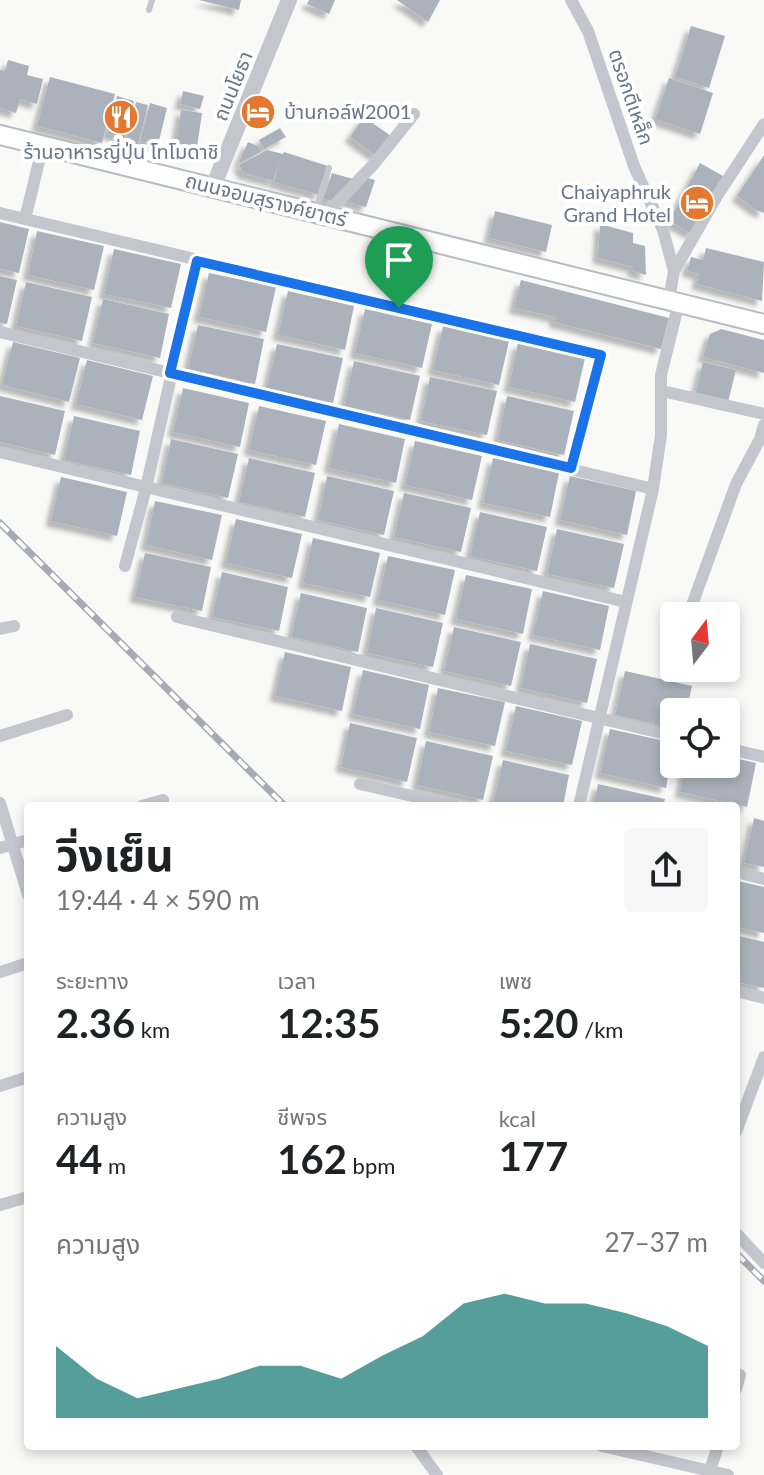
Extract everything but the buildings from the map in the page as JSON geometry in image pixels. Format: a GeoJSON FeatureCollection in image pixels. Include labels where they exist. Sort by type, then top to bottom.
{"type":"FeatureCollection","features":[{"type":"Feature","properties":{"kind":"main road","name":"ถนนจอมสุรางค์ยาตร์"},"geometry":{"type":"LineString","coordinates":[[0,135],[764,324]]}},
{"type":"Feature","properties":{"kind":"street","name":"ถนนโยธา"},"geometry":{"type":"LineString","coordinates":[[213,187],[289,0]]}},
{"type":"Feature","properties":{"kind":"street","name":"ตรอกตีเหล็ก"},"geometry":{"type":"LineString","coordinates":[[571,0],[588,31],[634,166],[663,230],[674,271],[674,300],[664,358],[661,435],[653,489],[580,802]]}},
{"type":"Feature","properties":{"kind":"street"},"geometry":{"type":"LineString","coordinates":[[320,213],[374,164],[414,114]]}},
{"type":"Feature","properties":{"kind":"street"},"geometry":{"type":"LineString","coordinates":[[674,271],[717,196],[764,124]]}},
{"type":"Feature","properties":{"kind":"street"},"geometry":{"type":"LineString","coordinates":[[25,219],[43,145]]}},
{"type":"Feature","properties":{"kind":"street"},"geometry":{"type":"LineString","coordinates":[[0,213],[601,355],[571,468]]}},
{"type":"Feature","properties":{"kind":"street"},"geometry":{"type":"LineString","coordinates":[[125,566],[146,488],[197,261]]}},
{"type":"Feature","properties":{"kind":"street"},"geometry":{"type":"LineString","coordinates":[[0,332],[653,489]]}},
{"type":"Feature","properties":{"kind":"street"},"geometry":{"type":"LineString","coordinates":[[662,391],[764,414]]}},
{"type":"Feature","properties":{"kind":"street"},"geometry":{"type":"LineString","coordinates":[[693,602],[736,484],[764,425]]}},
{"type":"Feature","properties":{"kind":"street"},"geometry":{"type":"LineString","coordinates":[[0,452],[626,602]]}},
{"type":"Feature","properties":{"kind":"street"},"geometry":{"type":"LineString","coordinates":[[177,617],[660,733]]}},
{"type":"Feature","properties":{"kind":"street"},"geometry":{"type":"LineString","coordinates":[[0,629],[14,626]]}},
{"type":"Feature","properties":{"kind":"street"},"geometry":{"type":"LineString","coordinates":[[0,736],[67,715]]}},
{"type":"Feature","properties":{"kind":"street"},"geometry":{"type":"LineString","coordinates":[[740,751],[764,757]]}},
{"type":"Feature","properties":{"kind":"street"},"geometry":{"type":"LineString","coordinates":[[360,784],[439,802]]}},
{"type":"Feature","properties":{"kind":"street"},"geometry":{"type":"LineString","coordinates":[[156,802],[163,800]]}},
{"type":"Feature","properties":{"kind":"street"},"geometry":{"type":"LineString","coordinates":[[0,803],[6,846],[24,886]]}},
{"type":"Feature","properties":{"kind":"street"},"geometry":{"type":"LineString","coordinates":[[740,873],[764,879]]}},
{"type":"Feature","properties":{"kind":"street"},"geometry":{"type":"LineString","coordinates":[[0,972],[24,964]]}},
{"type":"Feature","properties":{"kind":"street"},"geometry":{"type":"LineString","coordinates":[[740,992],[764,998]]}},
{"type":"Feature","properties":{"kind":"street"},"geometry":{"type":"LineString","coordinates":[[740,1121],[764,1057]]}},
{"type":"Feature","properties":{"kind":"street"},"geometry":{"type":"LineString","coordinates":[[0,1086],[24,1078]]}},
{"type":"Feature","properties":{"kind":"street"},"geometry":{"type":"LineString","coordinates":[[0,1205],[24,1198]]}},
{"type":"Feature","properties":{"kind":"street"},"geometry":{"type":"LineString","coordinates":[[740,1237],[764,1263]]}},
{"type":"Feature","properties":{"kind":"street"},"geometry":{"type":"LineString","coordinates":[[419,1450],[437,1475]]}},
{"type":"Feature","properties":{"kind":"street"},"geometry":{"type":"LineString","coordinates":[[635,1450],[728,1475]]}},
{"type":"Feature","properties":{"kind":"street"},"geometry":{"type":"LineString","coordinates":[[710,1470],[717,1450]]}},
{"type":"Feature","properties":{"kind":"lane"},"geometry":{"type":"LineString","coordinates":[[149,10],[152,0]]}},
{"type":"Feature","properties":{"kind":"lane"},"geometry":{"type":"LineString","coordinates":[[320,213],[329,168]]}},
{"type":"Feature","properties":{"kind":"lane"},"geometry":{"type":"LineString","coordinates":[[751,1090],[764,1095]]}},
{"type":"Feature","properties":{"kind":"railway"},"geometry":{"type":"LineString","coordinates":[[0,523],[281,802]]}},
{"type":"Feature","properties":{"kind":"railway"},"geometry":{"type":"LineString","coordinates":[[740,1257],[764,1281]]}},
{"type":"Feature","properties":{"kind":"place","name":"บ้านกอล์ฟ2001"},"geometry":{"type":"Point","coordinates":[258,112]}},
{"type":"Feature","properties":{"kind":"place","name":"ร้านอาหารญี่ปุ่น โทโมดาชิ"},"geometry":{"type":"Point","coordinates":[121,117]}},
{"type":"Feature","properties":{"kind":"place","name":"Chaiyaphruk Grand Hotel"},"geometry":{"type":"Point","coordinates":[697,203]}},
{"type":"Feature","properties":{"kind":"route"},"geometry":{"type":"LineString","coordinates":[[197,261],[399,308],[601,355],[571,468],[170,373],[197,261]]}}]}
